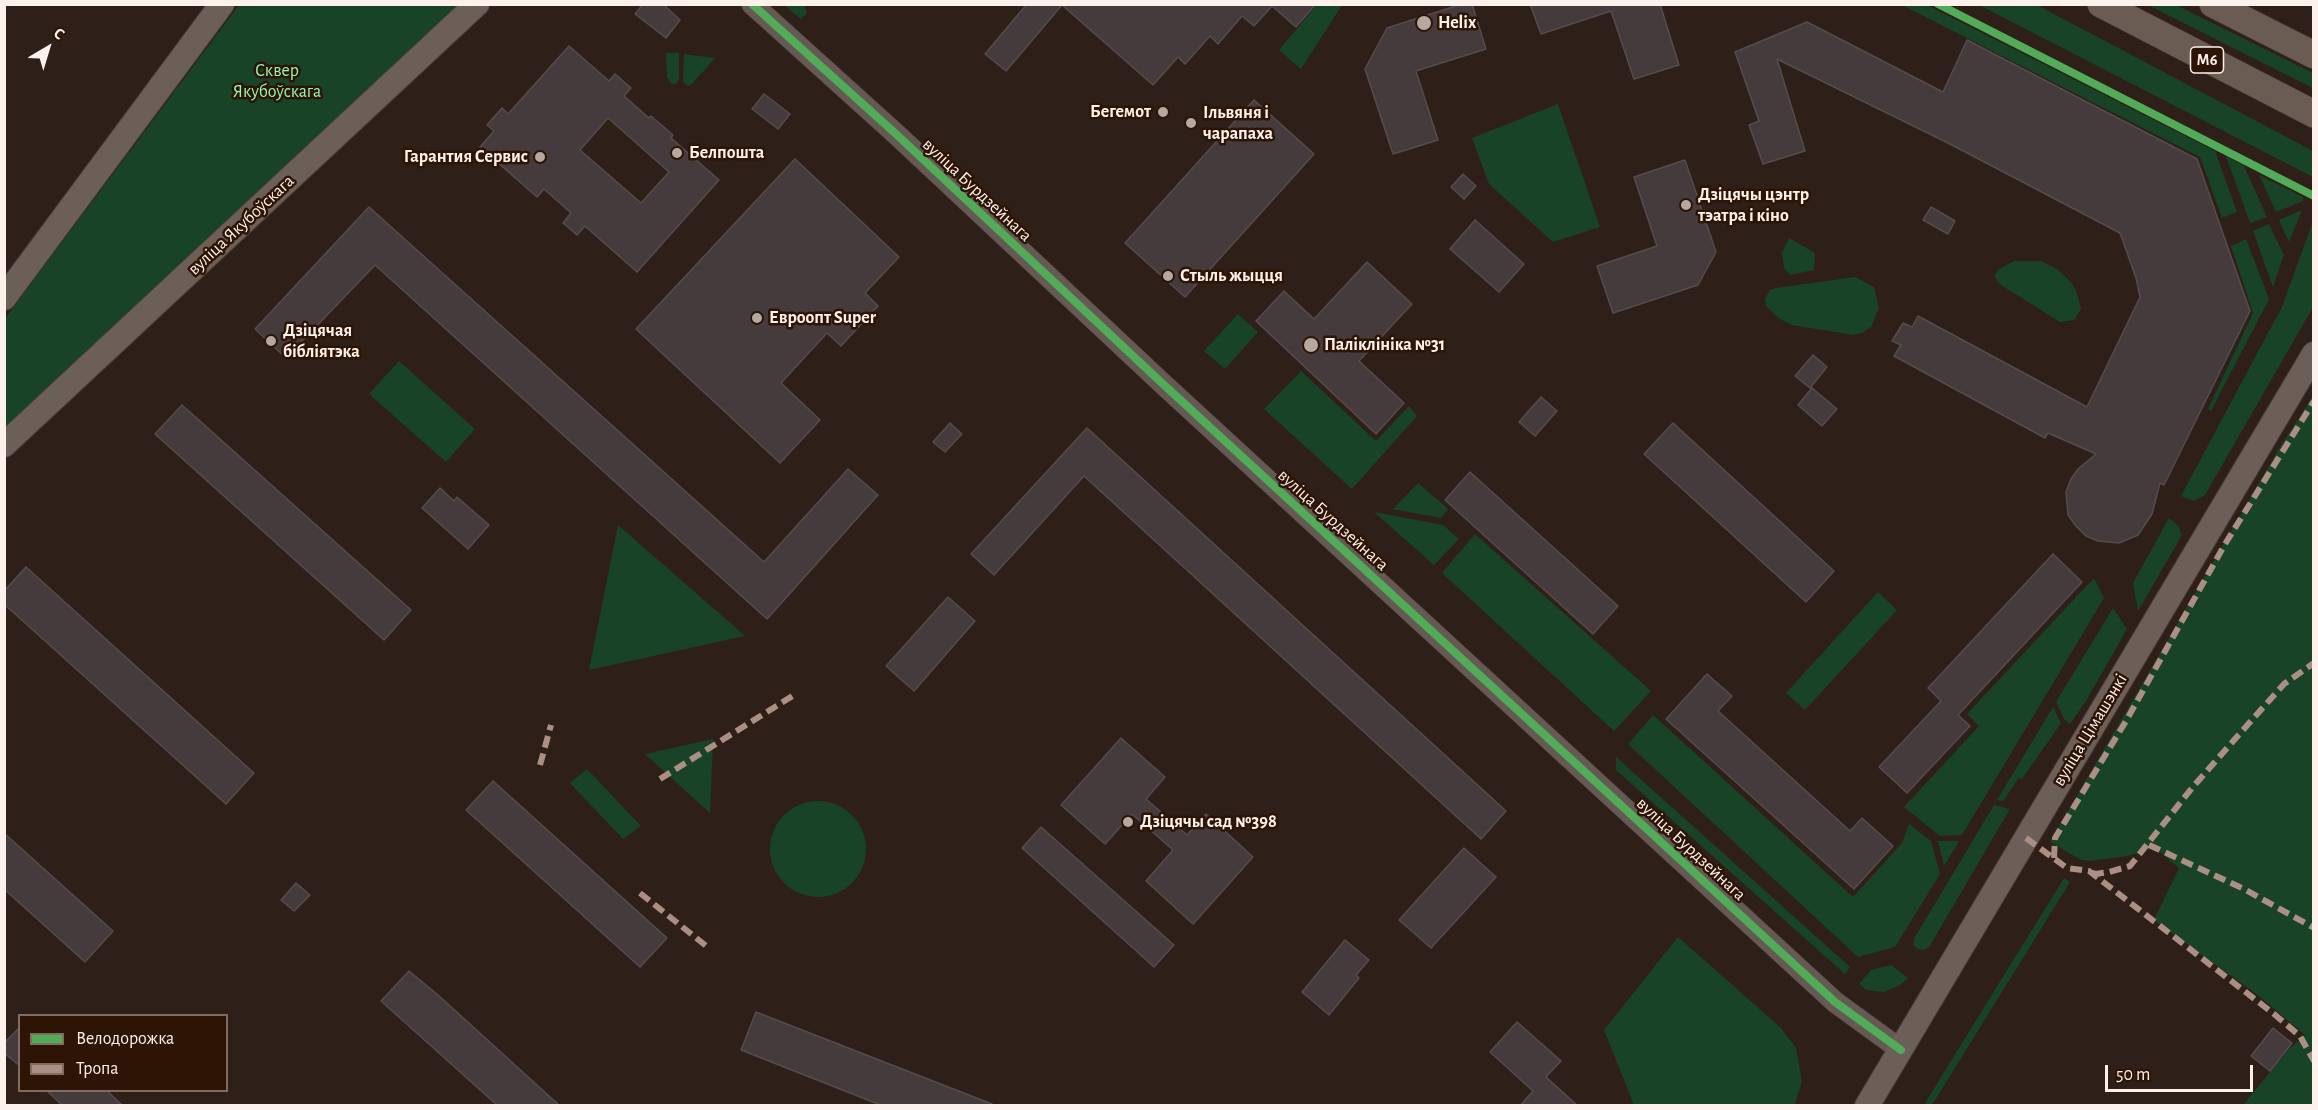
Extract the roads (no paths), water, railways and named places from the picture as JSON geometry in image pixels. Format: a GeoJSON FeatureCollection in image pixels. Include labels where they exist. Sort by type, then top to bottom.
{"type":"FeatureCollection","features":[{"type":"Feature","properties":{"kind":"main road"},"geometry":{"type":"LineString","coordinates":[[4,298],[222,4]]}},
{"type":"Feature","properties":{"kind":"main road","name":"вуліца Якубоўскага"},"geometry":{"type":"LineString","coordinates":[[4,445],[477,4]]}},
{"type":"Feature","properties":{"kind":"main road","name":"М6"},"geometry":{"type":"LineString","coordinates":[[2101,4],[2313,114]]}},
{"type":"Feature","properties":{"kind":"main road"},"geometry":{"type":"LineString","coordinates":[[2213,4],[2313,55]]}},
{"type":"Feature","properties":{"kind":"main road","name":"вуліца Цімашэнкі"},"geometry":{"type":"LineString","coordinates":[[1868,1106],[2313,354]]}},
{"type":"Feature","properties":{"kind":"street","name":"вуліца Бурдзейнага"},"geometry":{"type":"LineString","coordinates":[[752,4],[896,134],[1171,392],[1835,1002],[1900,1050]]}},
{"type":"Feature","properties":{"kind":"place","name":"Helix"},"geometry":{"type":"Point","coordinates":[1424,23]}},
{"type":"Feature","properties":{"kind":"place","name":"Бегемот"},"geometry":{"type":"Point","coordinates":[1163,112]}},
{"type":"Feature","properties":{"kind":"place","name":"Ільвяня і чарапаха"},"geometry":{"type":"Point","coordinates":[1191,123]}},
{"type":"Feature","properties":{"kind":"place","name":"Белпошта"},"geometry":{"type":"Point","coordinates":[677,153]}},
{"type":"Feature","properties":{"kind":"place","name":"Гарантия Сервис"},"geometry":{"type":"Point","coordinates":[540,157]}},
{"type":"Feature","properties":{"kind":"place","name":"Дзіцячы цэнтр тэатра і кіно"},"geometry":{"type":"Point","coordinates":[1686,205]}},
{"type":"Feature","properties":{"kind":"place","name":"Стыль жыцця"},"geometry":{"type":"Point","coordinates":[1168,276]}},
{"type":"Feature","properties":{"kind":"place","name":"Евроопт Super"},"geometry":{"type":"Point","coordinates":[757,318]}},
{"type":"Feature","properties":{"kind":"place","name":"Дзіцячая бібліятэка"},"geometry":{"type":"Point","coordinates":[271,341]}},
{"type":"Feature","properties":{"kind":"place","name":"Паліклініка №31"},"geometry":{"type":"Point","coordinates":[1311,345]}},
{"type":"Feature","properties":{"kind":"place","name":"Дзіцячы сад №398"},"geometry":{"type":"Point","coordinates":[1128,822]}},
{"type":"Feature","properties":{"kind":"park label","name":"Сквер Якубоўскага"},"geometry":{"type":"Point","coordinates":[277,82]}}]}
